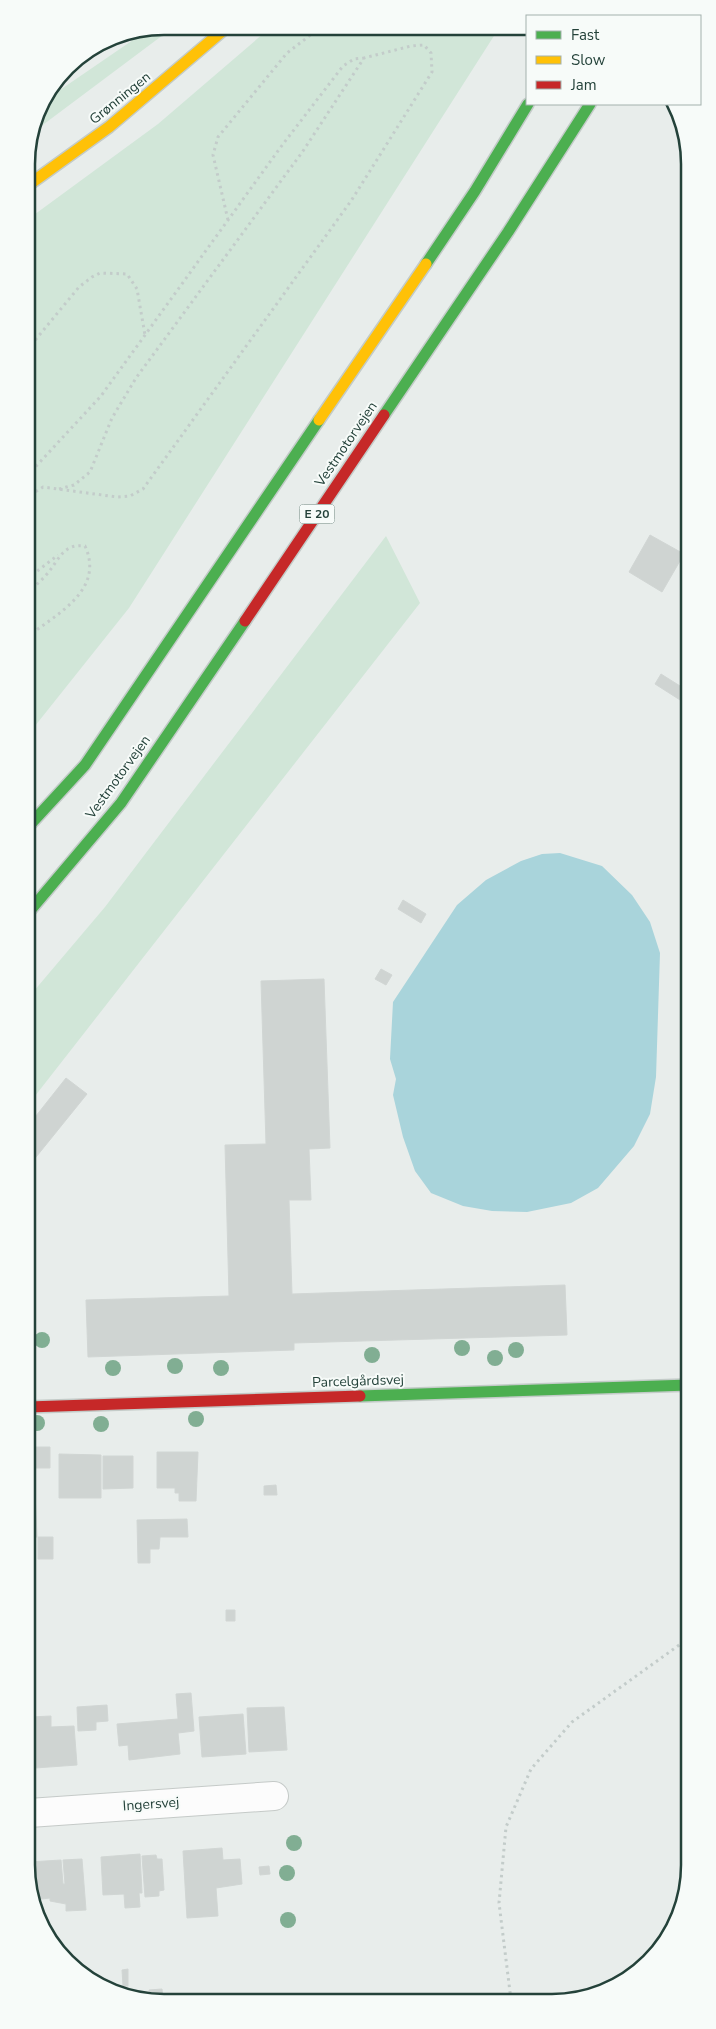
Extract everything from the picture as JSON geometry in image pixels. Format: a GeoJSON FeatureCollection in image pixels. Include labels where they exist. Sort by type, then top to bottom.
{"type":"FeatureCollection","features":[{"type":"Feature","properties":{"kind":"main road","name":"Grønningen"},"geometry":{"type":"LineString","coordinates":[[35,180],[109,127],[218,35]]}},
{"type":"Feature","properties":{"kind":"main road"},"geometry":{"type":"LineString","coordinates":[[35,820],[84,765],[475,191],[527,105]]}},
{"type":"Feature","properties":{"kind":"main road","name":"Vestmotorvejen"},"geometry":{"type":"LineString","coordinates":[[35,905],[121,803],[508,232],[589,105]]}},
{"type":"Feature","properties":{"kind":"main road","name":"Parcelgårdsvej"},"geometry":{"type":"LineString","coordinates":[[35,1407],[681,1385]]}},
{"type":"Feature","properties":{"kind":"street","name":"Ingersvej"},"geometry":{"type":"LineString","coordinates":[[35,1813],[274,1796]]}},
{"type":"Feature","properties":{"kind":"path"},"geometry":{"type":"LineString","coordinates":[[228,220],[212,156],[218,137],[287,53],[311,35]]}},
{"type":"Feature","properties":{"kind":"path"},"geometry":{"type":"LineString","coordinates":[[35,467],[101,396],[228,220],[343,66],[354,59],[411,46],[424,46],[431,53],[432,72],[351,202],[143,489],[130,496],[117,497],[43,487],[35,492]]}},
{"type":"Feature","properties":{"kind":"path"},"geometry":{"type":"LineString","coordinates":[[59,489],[74,486],[90,472],[112,418],[136,378],[303,151],[364,58]]}},
{"type":"Feature","properties":{"kind":"path"},"geometry":{"type":"LineString","coordinates":[[35,340],[79,288],[100,273],[127,274],[137,289],[145,335]]}},
{"type":"Feature","properties":{"kind":"path"},"geometry":{"type":"LineString","coordinates":[[35,573],[67,548],[76,545],[84,546],[90,560],[91,572],[78,597],[35,631]]}},
{"type":"Feature","properties":{"kind":"path"},"geometry":{"type":"LineString","coordinates":[[35,585],[46,575],[60,554]]}},
{"type":"Feature","properties":{"kind":"path"},"geometry":{"type":"LineString","coordinates":[[510,1994],[499,1903],[506,1827],[531,1769],[572,1722],[681,1644]]}},
{"type":"Feature","properties":{"kind":"green space"},"geometry":{"type":"Polygon","coordinates":[[[163,35],[41,126],[48,107],[57,92],[136,38],[163,35]]]}},
{"type":"Feature","properties":{"kind":"green space"},"geometry":{"type":"Polygon","coordinates":[[[262,35],[495,35],[129,608],[35,726],[35,214],[158,124],[262,35]]]}},
{"type":"Feature","properties":{"kind":"green space"},"geometry":{"type":"Polygon","coordinates":[[[386,536],[420,603],[35,1096],[35,990],[105,907],[386,536]]]}},
{"type":"Feature","properties":{"kind":"water"},"geometry":{"type":"Polygon","coordinates":[[[560,853],[602,866],[632,895],[650,922],[660,953],[656,1077],[650,1114],[634,1146],[598,1188],[571,1203],[527,1212],[492,1211],[463,1206],[431,1193],[415,1171],[403,1137],[393,1095],[396,1079],[390,1059],[393,1002],[457,905],[486,880],[521,861],[542,854],[560,853]]]}},
{"type":"Feature","properties":{"kind":"building"},"geometry":{"type":"Polygon","coordinates":[[[650,535],[681,552],[681,559],[662,592],[629,572],[650,535]]]}},
{"type":"Feature","properties":{"kind":"building"},"geometry":{"type":"Polygon","coordinates":[[[661,674],[681,687],[681,701],[655,684],[661,674]]]}},
{"type":"Feature","properties":{"kind":"building"},"geometry":{"type":"Polygon","coordinates":[[[403,900],[426,914],[421,923],[398,909],[403,900]]]}},
{"type":"Feature","properties":{"kind":"building"},"geometry":{"type":"Polygon","coordinates":[[[381,969],[392,975],[386,985],[375,979],[381,969]]]}},
{"type":"Feature","properties":{"kind":"building"},"geometry":{"type":"Polygon","coordinates":[[[324,979],[330,1148],[309,1149],[311,1200],[289,1200],[292,1294],[565,1285],[567,1335],[294,1343],[294,1350],[88,1357],[86,1300],[229,1296],[225,1145],[266,1144],[261,981],[324,979]]]}},
{"type":"Feature","properties":{"kind":"building"},"geometry":{"type":"Polygon","coordinates":[[[66,1078],[87,1094],[35,1158],[35,1117],[66,1078]]]}},
{"type":"Feature","properties":{"kind":"building"},"geometry":{"type":"Polygon","coordinates":[[[36,1447],[50,1447],[50,1468],[36,1468],[36,1447]]]}},
{"type":"Feature","properties":{"kind":"building"},"geometry":{"type":"Polygon","coordinates":[[[157,1452],[198,1452],[196,1501],[179,1501],[179,1493],[175,1493],[175,1488],[157,1488],[157,1452]]]}},
{"type":"Feature","properties":{"kind":"building"},"geometry":{"type":"Polygon","coordinates":[[[59,1454],[101,1455],[101,1498],[59,1498],[59,1454]]]}},
{"type":"Feature","properties":{"kind":"building"},"geometry":{"type":"Polygon","coordinates":[[[103,1456],[133,1456],[133,1488],[103,1489],[103,1456]]]}},
{"type":"Feature","properties":{"kind":"building"},"geometry":{"type":"Polygon","coordinates":[[[276,1485],[277,1495],[264,1495],[264,1486],[276,1485]]]}},
{"type":"Feature","properties":{"kind":"building"},"geometry":{"type":"Polygon","coordinates":[[[35,1492],[37,1537],[35,1537],[35,1492]]]}},
{"type":"Feature","properties":{"kind":"building"},"geometry":{"type":"Polygon","coordinates":[[[187,1519],[188,1537],[160,1537],[159,1549],[150,1549],[150,1563],[138,1563],[137,1520],[187,1519]]]}},
{"type":"Feature","properties":{"kind":"building"},"geometry":{"type":"Polygon","coordinates":[[[38,1537],[53,1537],[53,1559],[38,1559],[38,1537]]]}},
{"type":"Feature","properties":{"kind":"building"},"geometry":{"type":"Polygon","coordinates":[[[226,1610],[235,1610],[235,1621],[226,1621],[226,1610]]]}},
{"type":"Feature","properties":{"kind":"building"},"geometry":{"type":"Polygon","coordinates":[[[191,1693],[194,1731],[178,1733],[180,1754],[129,1760],[128,1745],[119,1746],[117,1724],[178,1719],[176,1694],[191,1693]]]}},
{"type":"Feature","properties":{"kind":"building"},"geometry":{"type":"Polygon","coordinates":[[[107,1705],[108,1721],[96,1722],[96,1730],[78,1731],[77,1707],[107,1705]]]}},
{"type":"Feature","properties":{"kind":"building"},"geometry":{"type":"Polygon","coordinates":[[[284,1707],[287,1750],[249,1752],[247,1708],[284,1707]]]}},
{"type":"Feature","properties":{"kind":"building"},"geometry":{"type":"Polygon","coordinates":[[[243,1714],[246,1754],[202,1757],[199,1717],[243,1714]]]}},
{"type":"Feature","properties":{"kind":"building"},"geometry":{"type":"Polygon","coordinates":[[[51,1716],[51,1727],[74,1726],[77,1765],[35,1768],[35,1717],[51,1716]]]}},
{"type":"Feature","properties":{"kind":"building"},"geometry":{"type":"Polygon","coordinates":[[[222,1848],[223,1860],[240,1859],[242,1884],[216,1888],[218,1916],[187,1918],[183,1851],[222,1848]]]}},
{"type":"Feature","properties":{"kind":"building"},"geometry":{"type":"Polygon","coordinates":[[[140,1854],[142,1893],[139,1893],[140,1907],[125,1908],[124,1894],[103,1895],[101,1857],[140,1854]]]}},
{"type":"Feature","properties":{"kind":"building"},"geometry":{"type":"Polygon","coordinates":[[[156,1855],[157,1859],[162,1859],[164,1890],[159,1891],[159,1896],[145,1897],[142,1856],[156,1855]]]}},
{"type":"Feature","properties":{"kind":"building"},"geometry":{"type":"Polygon","coordinates":[[[82,1859],[86,1910],[66,1911],[66,1904],[50,1901],[50,1898],[40,1899],[37,1890],[35,1862],[61,1860],[63,1884],[65,1884],[63,1860],[82,1859]]]}},
{"type":"Feature","properties":{"kind":"building"},"geometry":{"type":"Polygon","coordinates":[[[269,1866],[270,1874],[260,1875],[259,1867],[269,1866]]]}},
{"type":"Feature","properties":{"kind":"building"},"geometry":{"type":"Polygon","coordinates":[[[128,1969],[128,1986],[123,1986],[122,1970],[128,1969]]]}},
{"type":"Feature","properties":{"kind":"building"},"geometry":{"type":"Polygon","coordinates":[[[162,1989],[162,1994],[149,1993],[149,1990],[162,1989]]]}},
{"type":"Feature","properties":{"kind":"traffic: fast"},"geometry":{"type":"LineString","coordinates":[[426,264],[475,191],[527,105]]}},
{"type":"Feature","properties":{"kind":"traffic: fast"},"geometry":{"type":"LineString","coordinates":[[384,415],[508,232],[589,105]]}},
{"type":"Feature","properties":{"kind":"traffic: fast"},"geometry":{"type":"LineString","coordinates":[[35,819],[85,765],[319,420]]}},
{"type":"Feature","properties":{"kind":"traffic: fast"},"geometry":{"type":"LineString","coordinates":[[35,905],[121,803],[245,621]]}},
{"type":"Feature","properties":{"kind":"traffic: fast"},"geometry":{"type":"LineString","coordinates":[[360,1396],[681,1385]]}},
{"type":"Feature","properties":{"kind":"traffic: slow"},"geometry":{"type":"LineString","coordinates":[[35,180],[109,127],[218,35]]}},
{"type":"Feature","properties":{"kind":"traffic: slow"},"geometry":{"type":"LineString","coordinates":[[319,420],[426,264]]}},
{"type":"Feature","properties":{"kind":"traffic: jam"},"geometry":{"type":"LineString","coordinates":[[245,621],[384,415]]}},
{"type":"Feature","properties":{"kind":"traffic: jam"},"geometry":{"type":"LineString","coordinates":[[35,1407],[360,1396]]}}]}
